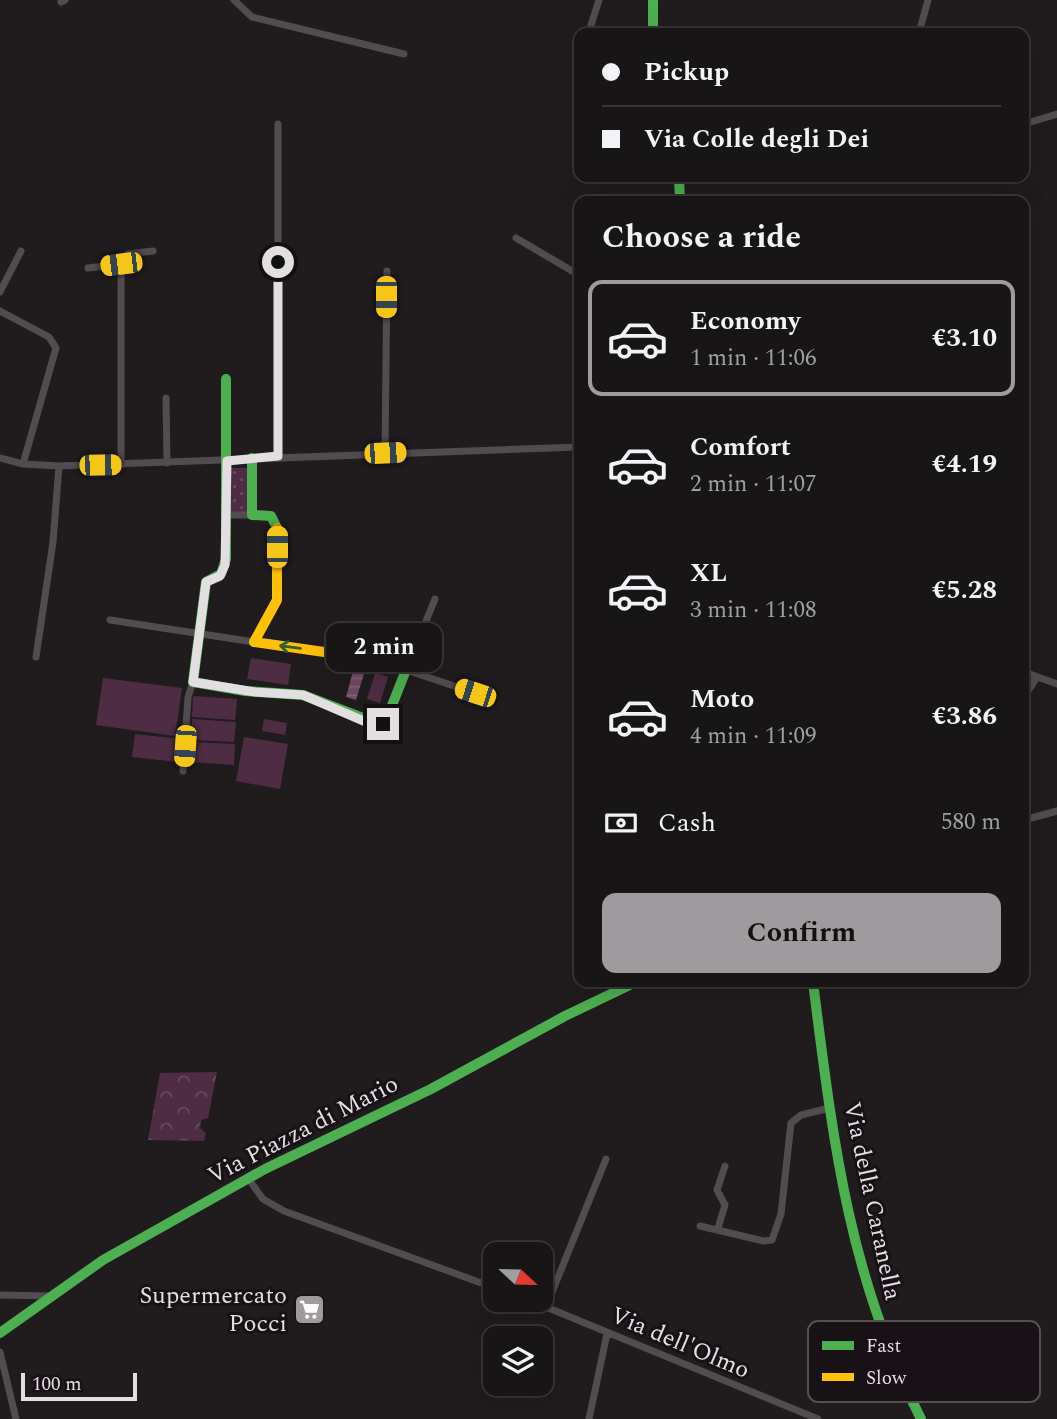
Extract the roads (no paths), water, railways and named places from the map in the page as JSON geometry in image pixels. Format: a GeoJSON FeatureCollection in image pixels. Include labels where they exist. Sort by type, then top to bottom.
{"type":"FeatureCollection","features":[{"type":"Feature","properties":{"kind":"street"},"geometry":{"type":"LineString","coordinates":[[234,0],[252,17],[404,54]]}},
{"type":"Feature","properties":{"kind":"street"},"geometry":{"type":"LineString","coordinates":[[591,25],[599,0]]}},
{"type":"Feature","properties":{"kind":"street"},"geometry":{"type":"LineString","coordinates":[[653,0],[653,28]]}},
{"type":"Feature","properties":{"kind":"street"},"geometry":{"type":"LineString","coordinates":[[920,28],[928,0]]}},
{"type":"Feature","properties":{"kind":"street"},"geometry":{"type":"LineString","coordinates":[[1029,122],[1057,114]]}},
{"type":"Feature","properties":{"kind":"street"},"geometry":{"type":"LineString","coordinates":[[278,124],[278,456]]}},
{"type":"Feature","properties":{"kind":"street"},"geometry":{"type":"LineString","coordinates":[[516,238],[574,272]]}},
{"type":"Feature","properties":{"kind":"street"},"geometry":{"type":"LineString","coordinates":[[0,292],[21,251]]}},
{"type":"Feature","properties":{"kind":"street"},"geometry":{"type":"LineString","coordinates":[[121,465],[121,264],[125,254],[153,251]]}},
{"type":"Feature","properties":{"kind":"street"},"geometry":{"type":"LineString","coordinates":[[88,268],[121,264]]}},
{"type":"Feature","properties":{"kind":"street"},"geometry":{"type":"LineString","coordinates":[[385,453],[387,271]]}},
{"type":"Feature","properties":{"kind":"street"},"geometry":{"type":"LineString","coordinates":[[0,311],[49,337],[56,348],[23,464]]}},
{"type":"Feature","properties":{"kind":"street"},"geometry":{"type":"LineString","coordinates":[[183,771],[188,696],[193,682],[206,582],[220,576],[225,565],[226,379]]}},
{"type":"Feature","properties":{"kind":"street"},"geometry":{"type":"LineString","coordinates":[[166,398],[167,463]]}},
{"type":"Feature","properties":{"kind":"street"},"geometry":{"type":"LineString","coordinates":[[0,458],[23,464],[121,465],[278,456],[574,447]]}},
{"type":"Feature","properties":{"kind":"street"},"geometry":{"type":"LineString","coordinates":[[251,458],[252,515]]}},
{"type":"Feature","properties":{"kind":"street"},"geometry":{"type":"LineString","coordinates":[[36,657],[53,542],[60,466]]}},
{"type":"Feature","properties":{"kind":"street"},"geometry":{"type":"LineString","coordinates":[[227,515],[271,516],[277,526],[277,600],[254,642]]}},
{"type":"Feature","properties":{"kind":"street"},"geometry":{"type":"LineString","coordinates":[[193,682],[255,692],[303,695],[377,726],[385,722],[435,599]]}},
{"type":"Feature","properties":{"kind":"street"},"geometry":{"type":"LineString","coordinates":[[110,620],[352,656],[406,670],[475,693]]}},
{"type":"Feature","properties":{"kind":"street"},"geometry":{"type":"LineString","coordinates":[[1029,674],[1057,684]]}},
{"type":"Feature","properties":{"kind":"street"},"geometry":{"type":"LineString","coordinates":[[1029,689],[1037,677]]}},
{"type":"Feature","properties":{"kind":"street"},"geometry":{"type":"LineString","coordinates":[[1029,819],[1057,811]]}},
{"type":"Feature","properties":{"kind":"street","name":"Via Piazza di Mario"},"geometry":{"type":"LineString","coordinates":[[0,1333],[109,1256],[248,1178],[312,1144],[439,1086],[565,1016],[626,987]]}},
{"type":"Feature","properties":{"kind":"street","name":"Via della Caranella"},"geometry":{"type":"LineString","coordinates":[[814,987],[830,1108],[867,1296],[877,1321]]}},
{"type":"Feature","properties":{"kind":"street"},"geometry":{"type":"LineString","coordinates":[[701,1226],[764,1241],[772,1240],[781,1214],[791,1123],[801,1115],[830,1108]]}},
{"type":"Feature","properties":{"kind":"street"},"geometry":{"type":"LineString","coordinates":[[553,1290],[606,1159]]}},
{"type":"Feature","properties":{"kind":"street"},"geometry":{"type":"LineString","coordinates":[[718,1228],[725,1205],[718,1190],[725,1166]]}},
{"type":"Feature","properties":{"kind":"street"},"geometry":{"type":"LineString","coordinates":[[248,1178],[260,1196],[279,1209],[483,1284]]}},
{"type":"Feature","properties":{"kind":"street"},"geometry":{"type":"LineString","coordinates":[[0,1295],[50,1296]]}},
{"type":"Feature","properties":{"kind":"street","name":"Via dell'Olmo"},"geometry":{"type":"LineString","coordinates":[[553,1310],[818,1419]]}},
{"type":"Feature","properties":{"kind":"street"},"geometry":{"type":"LineString","coordinates":[[589,1419],[607,1334]]}},
{"type":"Feature","properties":{"kind":"street"},"geometry":{"type":"LineString","coordinates":[[0,1352],[16,1419]]}},
{"type":"Feature","properties":{"kind":"street","name":"Via della Caranella"},"geometry":{"type":"LineString","coordinates":[[912,1402],[921,1419]]}},
{"type":"Feature","properties":{"kind":"place","name":"Supermercato Pocci"},"geometry":{"type":"Point","coordinates":[310,1310]}}]}
